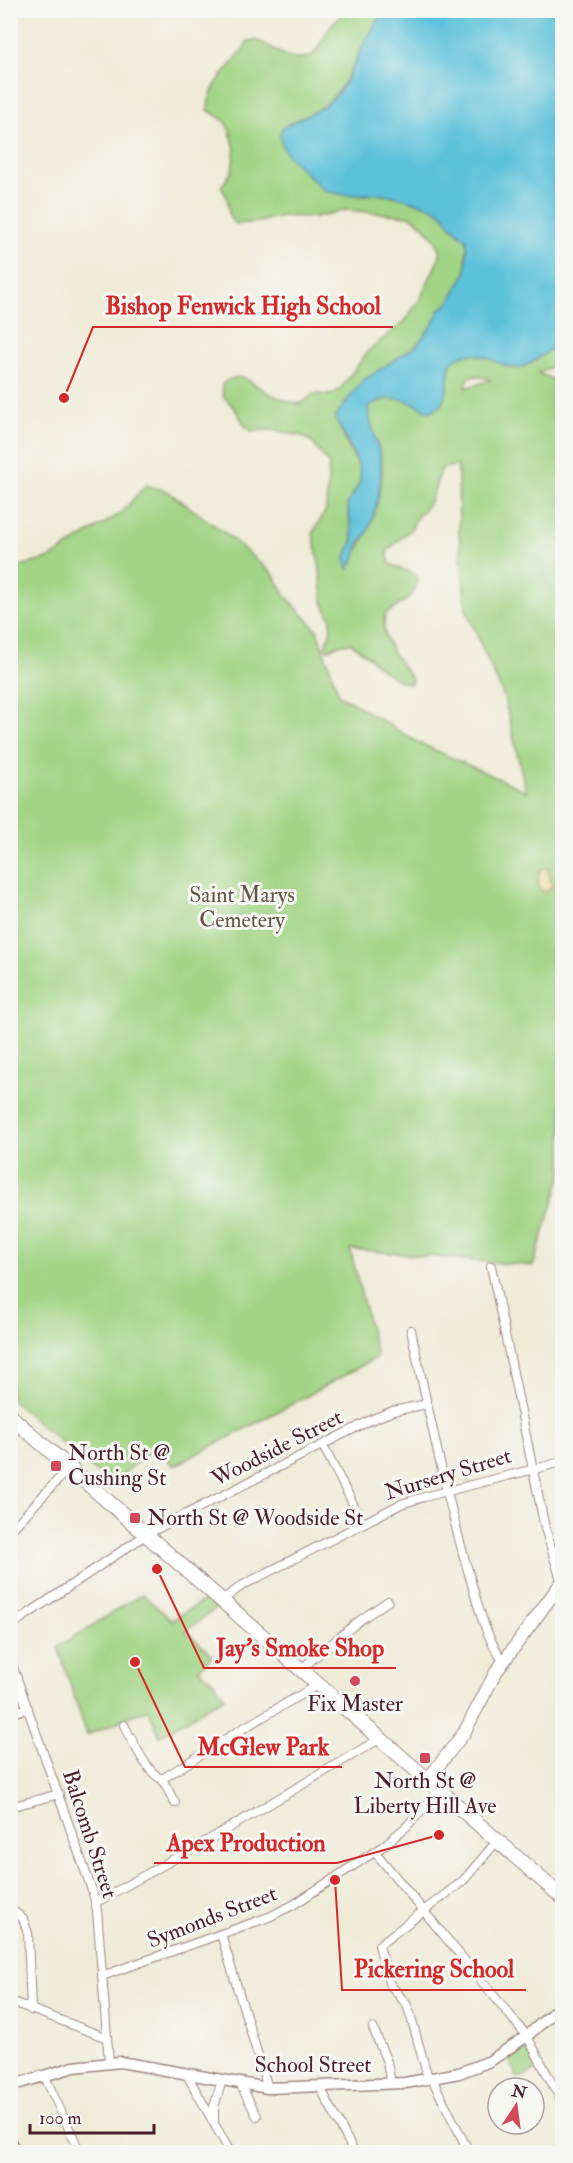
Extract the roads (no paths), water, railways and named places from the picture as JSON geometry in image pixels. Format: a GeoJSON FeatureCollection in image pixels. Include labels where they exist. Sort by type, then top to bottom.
{"type":"FeatureCollection","features":[{"type":"Feature","properties":{"kind":"highway"},"geometry":{"type":"LineString","coordinates":[[10,1416],[562,1897]]}},
{"type":"Feature","properties":{"kind":"main road"},"geometry":{"type":"LineString","coordinates":[[428,1779],[464,1733],[496,1672],[562,1584]]}},
{"type":"Feature","properties":{"kind":"street"},"geometry":{"type":"LineString","coordinates":[[492,1266],[545,1528],[562,1584]]}},
{"type":"Feature","properties":{"kind":"street"},"geometry":{"type":"LineString","coordinates":[[411,1330],[446,1492],[489,1641],[504,1662]]}},
{"type":"Feature","properties":{"kind":"street","name":"Woodside Street"},"geometry":{"type":"LineString","coordinates":[[10,1626],[147,1534],[384,1414],[427,1404]]}},
{"type":"Feature","properties":{"kind":"street"},"geometry":{"type":"LineString","coordinates":[[323,1446],[363,1523]]}},
{"type":"Feature","properties":{"kind":"street","name":"Nursery Street"},"geometry":{"type":"LineString","coordinates":[[222,1600],[243,1585],[412,1500],[562,1462]]}},
{"type":"Feature","properties":{"kind":"street"},"geometry":{"type":"LineString","coordinates":[[10,1531],[70,1467]]}},
{"type":"Feature","properties":{"kind":"street"},"geometry":{"type":"LineString","coordinates":[[301,1668],[359,1621],[388,1601]]}},
{"type":"Feature","properties":{"kind":"street","name":"Balcomb Street"},"geometry":{"type":"LineString","coordinates":[[10,1659],[83,1860],[95,1903],[109,2062]]}},
{"type":"Feature","properties":{"kind":"street"},"geometry":{"type":"LineString","coordinates":[[162,1779],[319,1684]]}},
{"type":"Feature","properties":{"kind":"street"},"geometry":{"type":"LineString","coordinates":[[10,1714],[28,1708]]}},
{"type":"Feature","properties":{"kind":"street"},"geometry":{"type":"LineString","coordinates":[[124,1725],[146,1764],[156,1777],[162,1779],[175,1803]]}},
{"type":"Feature","properties":{"kind":"street"},"geometry":{"type":"LineString","coordinates":[[95,1903],[218,1835],[381,1738]]}},
{"type":"Feature","properties":{"kind":"street","name":"Symonds Street"},"geometry":{"type":"LineString","coordinates":[[102,1976],[269,1917],[293,1905],[394,1839],[440,1790]]}},
{"type":"Feature","properties":{"kind":"street"},"geometry":{"type":"LineString","coordinates":[[10,1807],[59,1794]]}},
{"type":"Feature","properties":{"kind":"street"},"geometry":{"type":"LineString","coordinates":[[469,2152],[432,2079],[427,2074],[406,2005],[389,1983],[378,1945],[463,1881],[498,1840]]}},
{"type":"Feature","properties":{"kind":"street"},"geometry":{"type":"LineString","coordinates":[[375,1852],[527,2036],[562,2102]]}},
{"type":"Feature","properties":{"kind":"street"},"geometry":{"type":"LineString","coordinates":[[10,1908],[24,1919],[28,1932],[31,2010]]}},
{"type":"Feature","properties":{"kind":"street"},"geometry":{"type":"LineString","coordinates":[[221,1934],[268,2088]]}},
{"type":"Feature","properties":{"kind":"street"},"geometry":{"type":"LineString","coordinates":[[10,2001],[107,2038]]}},
{"type":"Feature","properties":{"kind":"street","name":"School Street"},"geometry":{"type":"LineString","coordinates":[[10,2086],[74,2067],[109,2062],[130,2063],[268,2088],[391,2084],[432,2079],[490,2061],[527,2036],[562,2005]]}},
{"type":"Feature","properties":{"kind":"street"},"geometry":{"type":"LineString","coordinates":[[373,2028],[387,2062],[391,2084]]}},
{"type":"Feature","properties":{"kind":"street"},"geometry":{"type":"LineString","coordinates":[[186,2073],[230,2152]]}},
{"type":"Feature","properties":{"kind":"street"},"geometry":{"type":"LineString","coordinates":[[44,2075],[80,2152]]}},
{"type":"Feature","properties":{"kind":"street"},"geometry":{"type":"LineString","coordinates":[[215,2124],[214,2107],[222,2080]]}},
{"type":"Feature","properties":{"kind":"street"},"geometry":{"type":"LineString","coordinates":[[240,2084],[258,2116]]}},
{"type":"Feature","properties":{"kind":"street"},"geometry":{"type":"LineString","coordinates":[[320,2087],[354,2152]]}},
{"type":"Feature","properties":{"kind":"street"},"geometry":{"type":"LineString","coordinates":[[10,2142],[17,2152]]}},
{"type":"Feature","properties":{"kind":"water"},"geometry":{"type":"Polygon","coordinates":[[[382,10],[562,11],[562,340],[538,359],[522,367],[513,368],[479,355],[460,356],[450,363],[447,391],[441,406],[430,412],[399,399],[383,400],[368,407],[380,456],[380,484],[370,525],[348,569],[345,559],[353,540],[347,504],[358,487],[360,477],[356,460],[335,417],[362,381],[416,346],[431,327],[440,309],[448,304],[466,272],[467,240],[450,225],[443,214],[432,207],[394,196],[345,195],[325,191],[288,156],[282,145],[280,136],[282,128],[320,108],[341,89],[382,10]]]}},
{"type":"Feature","properties":{"kind":"place","name":"Bishop Fenwick High School"},"geometry":{"type":"Point","coordinates":[64,398]}},
{"type":"Feature","properties":{"kind":"place","name":"North St @ Cushing St"},"geometry":{"type":"Point","coordinates":[56,1466]}},
{"type":"Feature","properties":{"kind":"place","name":"North St @ Woodside St"},"geometry":{"type":"Point","coordinates":[135,1518]}},
{"type":"Feature","properties":{"kind":"place","name":"Jay's Smoke Shop"},"geometry":{"type":"Point","coordinates":[157,1569]}},
{"type":"Feature","properties":{"kind":"place","name":"McGlew Park"},"geometry":{"type":"Point","coordinates":[135,1662]}},
{"type":"Feature","properties":{"kind":"place","name":"Fix Master"},"geometry":{"type":"Point","coordinates":[355,1681]}},
{"type":"Feature","properties":{"kind":"place","name":"North St @ Liberty Hill Ave"},"geometry":{"type":"Point","coordinates":[425,1758]}},
{"type":"Feature","properties":{"kind":"place","name":"Apex Production"},"geometry":{"type":"Point","coordinates":[439,1835]}},
{"type":"Feature","properties":{"kind":"place","name":"Pickering School"},"geometry":{"type":"Point","coordinates":[335,1880]}},
{"type":"Feature","properties":{"kind":"park label","name":"Saint Marys Cemetery"},"geometry":{"type":"Point","coordinates":[242,908]}}]}
